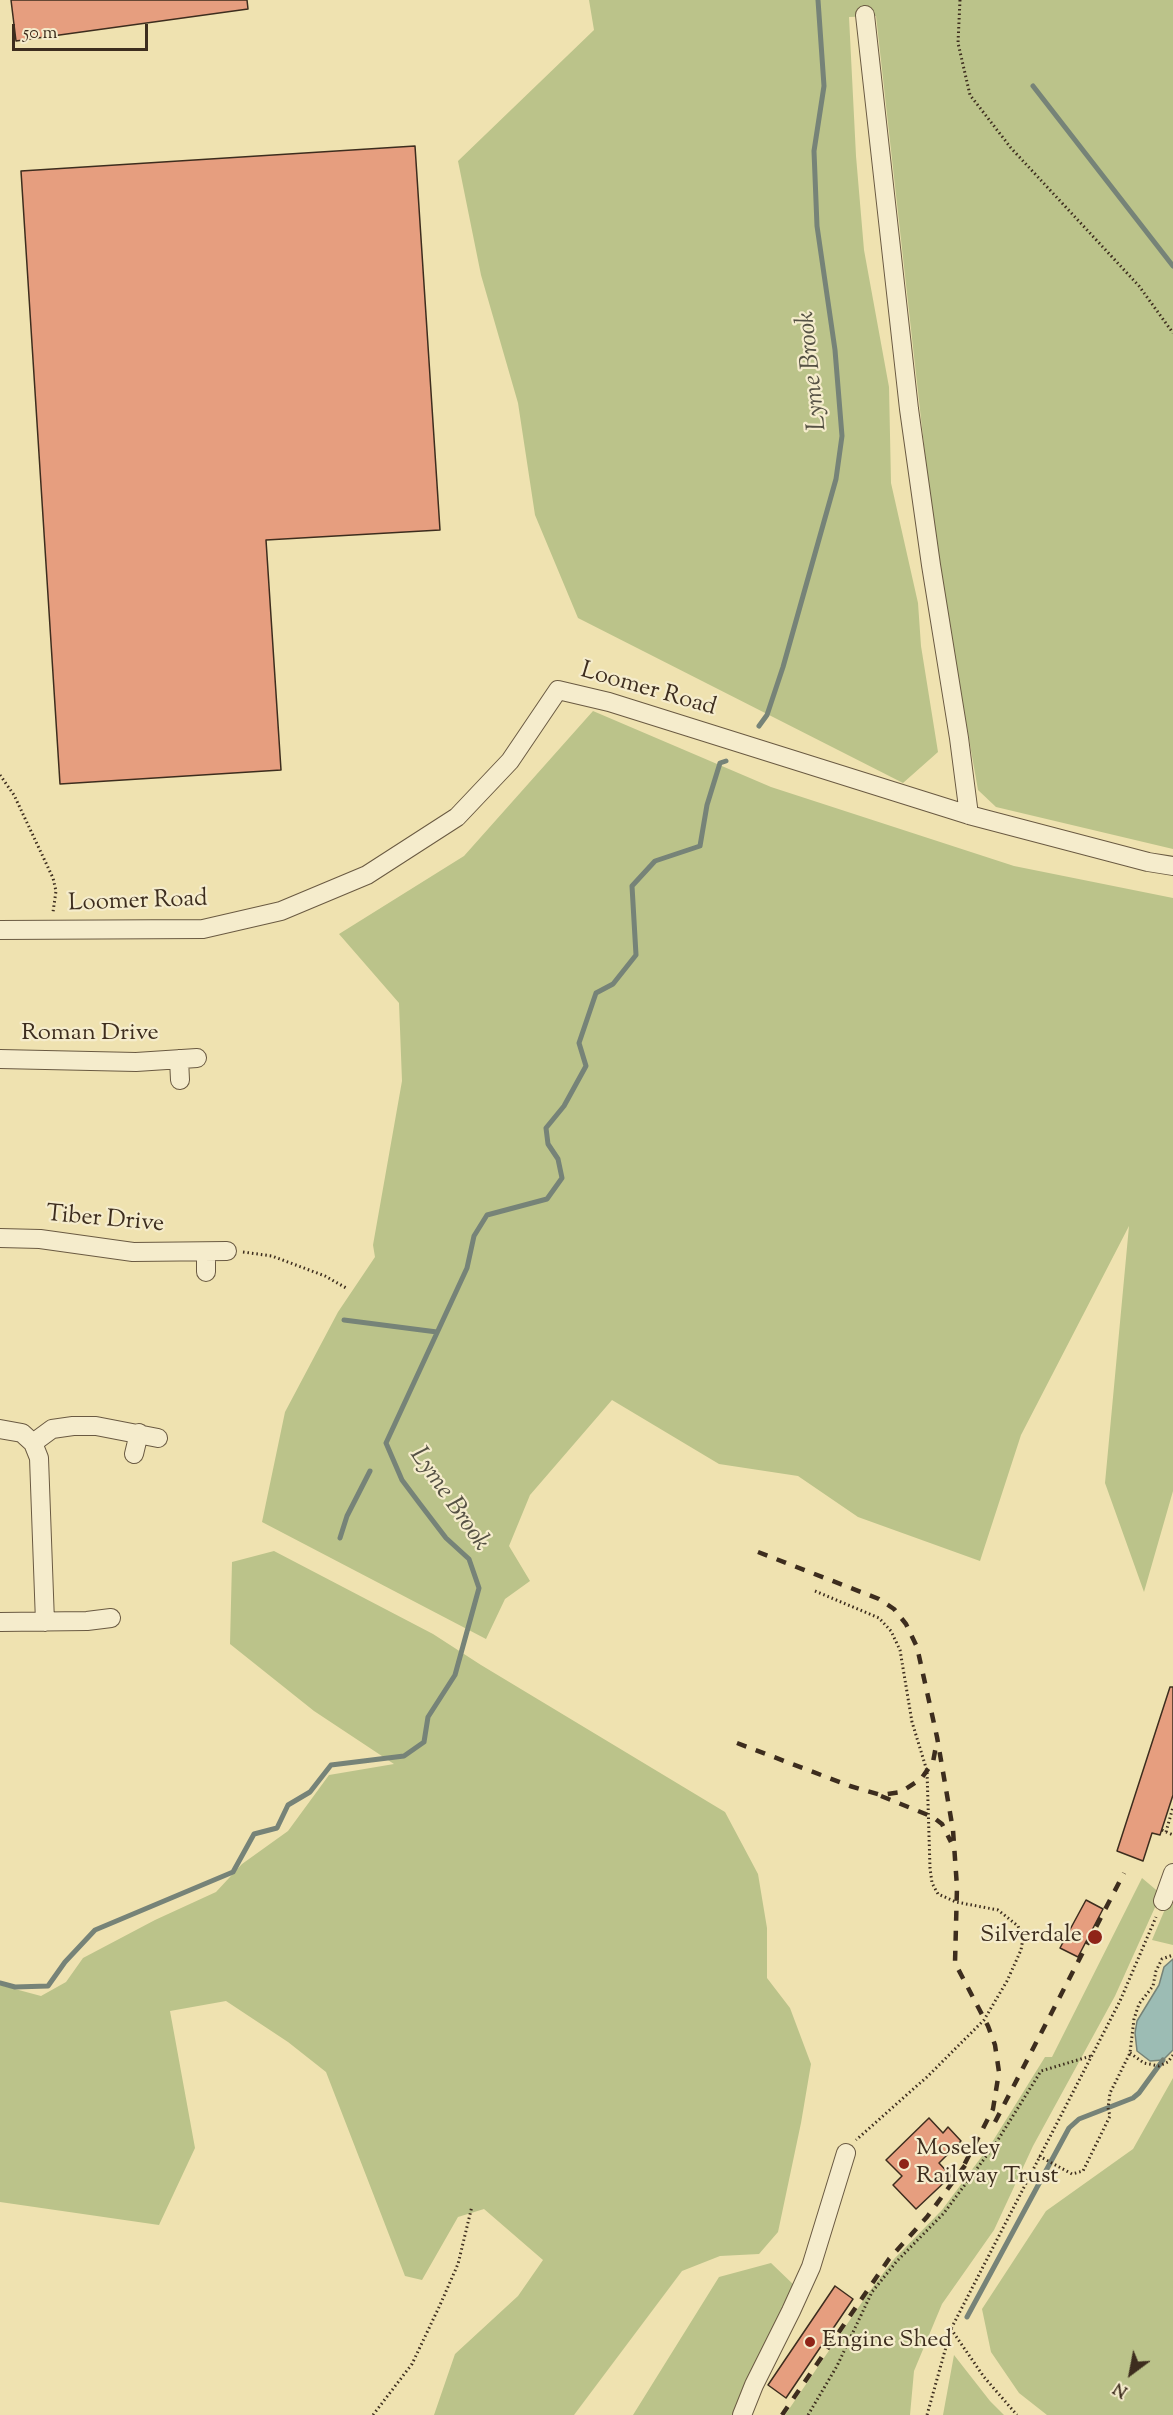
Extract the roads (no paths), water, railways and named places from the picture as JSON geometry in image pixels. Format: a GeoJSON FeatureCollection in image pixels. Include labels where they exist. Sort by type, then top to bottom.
{"type":"FeatureCollection","features":[{"type":"Feature","properties":{"kind":"street"},"geometry":{"type":"LineString","coordinates":[[865,15],[909,409],[969,815]]}},
{"type":"Feature","properties":{"kind":"street","name":"Loomer Road"},"geometry":{"type":"LineString","coordinates":[[0,930],[203,929],[281,911],[367,875],[457,818],[510,761],[558,690],[609,702],[969,815],[1148,862],[1173,866]]}},
{"type":"Feature","properties":{"kind":"street","name":"Roman Drive"},"geometry":{"type":"LineString","coordinates":[[0,1059],[136,1062],[188,1058],[180,1080]]}},
{"type":"Feature","properties":{"kind":"street","name":"Tiber Drive"},"geometry":{"type":"LineString","coordinates":[[0,1238],[40,1239],[134,1252],[227,1251]]}},
{"type":"Feature","properties":{"kind":"street"},"geometry":{"type":"LineString","coordinates":[[206,1252],[206,1272]]}},
{"type":"Feature","properties":{"kind":"street"},"geometry":{"type":"LineString","coordinates":[[33,1443],[52,1429],[73,1426],[96,1426],[158,1438]]}},
{"type":"Feature","properties":{"kind":"street"},"geometry":{"type":"LineString","coordinates":[[0,1429],[22,1433],[33,1443],[39,1458],[45,1623]]}},
{"type":"Feature","properties":{"kind":"street"},"geometry":{"type":"LineString","coordinates":[[134,1454],[139,1433]]}},
{"type":"Feature","properties":{"kind":"street"},"geometry":{"type":"LineString","coordinates":[[0,1622],[45,1623],[111,1618]]}},
{"type":"Feature","properties":{"kind":"street"},"geometry":{"type":"LineString","coordinates":[[1163,1901],[1173,1873]]}},
{"type":"Feature","properties":{"kind":"street"},"geometry":{"type":"LineString","coordinates":[[742,2415],[753,2385],[791,2312],[811,2267],[846,2153]]}},
{"type":"Feature","properties":{"kind":"water"},"geometry":{"type":"Polygon","coordinates":[[[1173,1959],[1173,2050],[1163,2060],[1150,2061],[1137,2051],[1135,2033],[1137,2021],[1159,1985],[1164,1967],[1173,1959]]]}},
{"type":"Feature","properties":{"kind":"waterway","name":"Lyme Brook"},"geometry":{"type":"LineString","coordinates":[[759,726],[767,715],[783,667],[836,479],[842,436],[835,350],[817,226],[814,151],[824,86],[818,0]]}},
{"type":"Feature","properties":{"kind":"waterway"},"geometry":{"type":"LineString","coordinates":[[1033,86],[1173,266]]}},
{"type":"Feature","properties":{"kind":"waterway","name":"Lyme Brook"},"geometry":{"type":"LineString","coordinates":[[0,1983],[15,1987],[48,1986],[65,1962],[95,1930],[233,1872],[254,1834],[277,1828],[288,1805],[310,1792],[331,1765],[404,1756],[424,1742],[428,1717],[455,1675],[479,1588],[469,1559],[446,1538],[402,1480],[386,1443],[467,1268],[474,1236],[487,1215],[547,1199],[562,1178],[558,1159],[548,1144],[546,1128],[564,1106],[586,1066],[579,1043],[596,993],[613,984],[636,955],[632,886],[655,861],[700,846],[707,805],[720,763],[726,761]]}},
{"type":"Feature","properties":{"kind":"waterway"},"geometry":{"type":"LineString","coordinates":[[344,1320],[437,1332]]}},
{"type":"Feature","properties":{"kind":"waterway"},"geometry":{"type":"LineString","coordinates":[[340,1538],[347,1516],[370,1471]]}},
{"type":"Feature","properties":{"kind":"waterway"},"geometry":{"type":"LineString","coordinates":[[967,2317],[1069,2128],[1079,2119],[1133,2098],[1163,2060]]}},
{"type":"Feature","properties":{"kind":"railway"},"geometry":{"type":"LineString","coordinates":[[758,1552],[879,1599],[894,1609],[906,1624],[917,1647],[937,1737],[953,1830],[957,1887],[955,1963],[988,2026],[995,2045],[999,2072],[993,2109],[962,2169]]}},
{"type":"Feature","properties":{"kind":"railway"},"geometry":{"type":"LineString","coordinates":[[737,1743],[850,1786],[881,1795],[901,1792],[921,1779],[933,1762],[936,1746]]}},
{"type":"Feature","properties":{"kind":"railway"},"geometry":{"type":"LineString","coordinates":[[881,1796],[933,1817],[942,1824],[951,1842]]}},
{"type":"Feature","properties":{"kind":"railway"},"geometry":{"type":"LineString","coordinates":[[995,2122],[1124,1873]]}},
{"type":"Feature","properties":{"kind":"railway"},"geometry":{"type":"LineString","coordinates":[[782,2415],[889,2259],[927,2217],[966,2164]]}},
{"type":"Feature","properties":{"kind":"place","name":"Silverdale"},"geometry":{"type":"Point","coordinates":[1095,1937]}},
{"type":"Feature","properties":{"kind":"place","name":"Moseley Railway Trust"},"geometry":{"type":"Point","coordinates":[904,2164]}},
{"type":"Feature","properties":{"kind":"place","name":"Engine Shed"},"geometry":{"type":"Point","coordinates":[810,2342]}}]}
